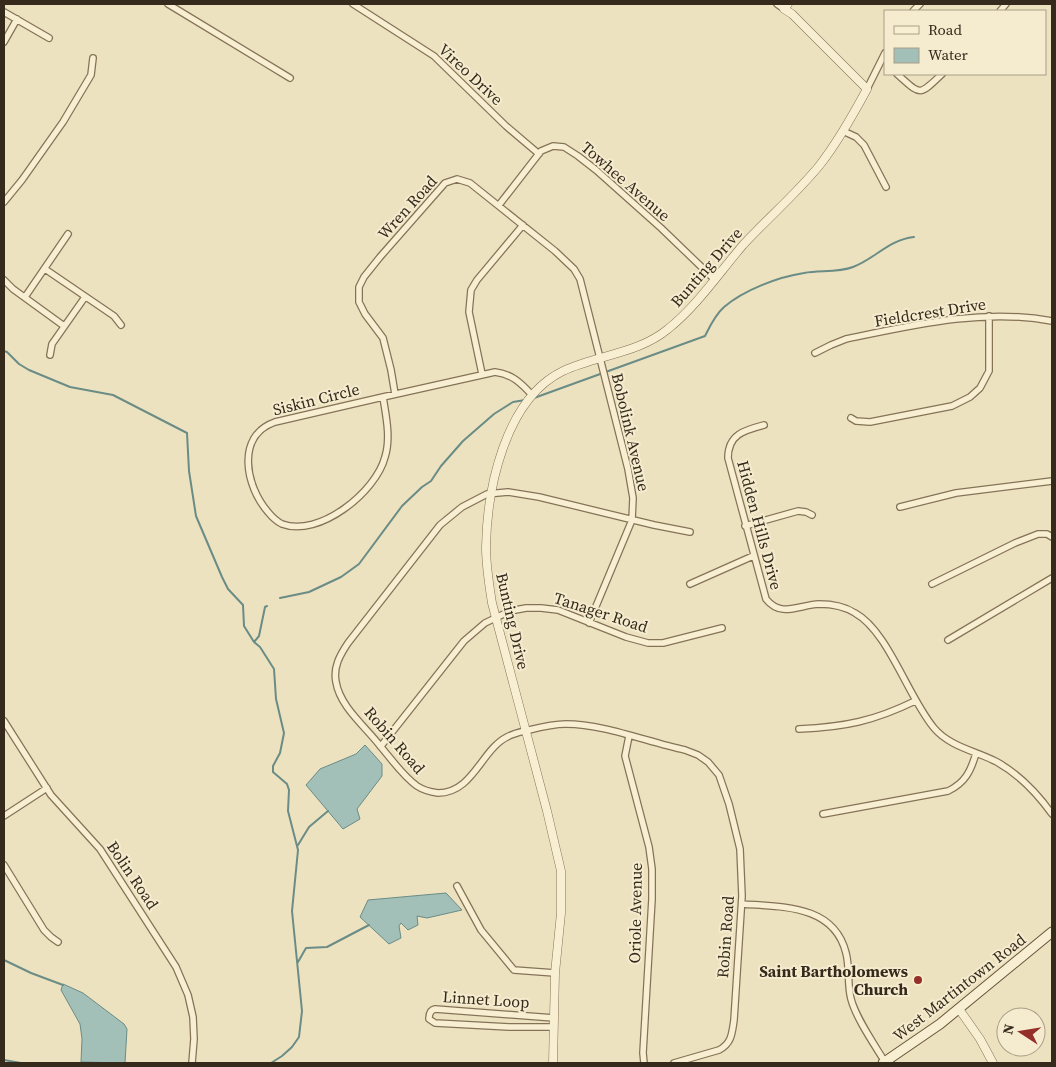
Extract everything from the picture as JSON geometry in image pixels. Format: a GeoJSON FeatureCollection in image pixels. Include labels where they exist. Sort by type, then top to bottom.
{"type":"FeatureCollection","features":[{"type":"Feature","properties":{"kind":"main road","name":"West Martintown Road"},"geometry":{"type":"LineString","coordinates":[[884,1063],[959,1009],[1052,932]]}},
{"type":"Feature","properties":{"kind":"street"},"geometry":{"type":"LineString","coordinates":[[168,4],[290,78]]}},
{"type":"Feature","properties":{"kind":"street","name":"Vireo Drive"},"geometry":{"type":"LineString","coordinates":[[353,4],[434,56],[506,126],[539,154]]}},
{"type":"Feature","properties":{"kind":"street"},"geometry":{"type":"LineString","coordinates":[[783,6],[866,89]]}},
{"type":"Feature","properties":{"kind":"street"},"geometry":{"type":"LineString","coordinates":[[4,12],[49,38]]}},
{"type":"Feature","properties":{"kind":"street"},"geometry":{"type":"LineString","coordinates":[[4,42],[17,19]]}},
{"type":"Feature","properties":{"kind":"street"},"geometry":{"type":"LineString","coordinates":[[4,202],[63,122],[91,75],[93,58]]}},
{"type":"Feature","properties":{"kind":"street","name":"Bunting Drive"},"geometry":{"type":"LineString","coordinates":[[553,1063],[555,974],[561,913],[560,871],[547,811],[496,618],[487,565],[487,531],[492,493],[511,426],[520,410],[546,381],[560,372],[644,343],[666,330],[690,307],[758,229],[818,166],[843,131],[883,62]]}},
{"type":"Feature","properties":{"kind":"street"},"geometry":{"type":"LineString","coordinates":[[898,75],[916,91],[921,92],[926,90],[941,75]]}},
{"type":"Feature","properties":{"kind":"street"},"geometry":{"type":"LineString","coordinates":[[843,131],[856,137],[864,145],[886,188]]}},
{"type":"Feature","properties":{"kind":"street","name":"Towhee Avenue"},"geometry":{"type":"LineString","coordinates":[[539,154],[545,149],[558,146],[578,156],[642,210],[714,279]]}},
{"type":"Feature","properties":{"kind":"street"},"geometry":{"type":"LineString","coordinates":[[500,205],[539,154]]}},
{"type":"Feature","properties":{"kind":"street","name":"Wren Road"},"geometry":{"type":"LineString","coordinates":[[395,394],[383,338],[368,320],[359,302],[358,292],[361,282],[380,257],[448,181],[457,179],[466,181],[500,205],[560,256],[578,274],[600,358]]}},
{"type":"Feature","properties":{"kind":"street"},"geometry":{"type":"LineString","coordinates":[[482,374],[469,312],[471,290],[477,280],[524,225]]}},
{"type":"Feature","properties":{"kind":"street"},"geometry":{"type":"LineString","coordinates":[[25,297],[68,234]]}},
{"type":"Feature","properties":{"kind":"street"},"geometry":{"type":"LineString","coordinates":[[45,269],[114,316],[121,325]]}},
{"type":"Feature","properties":{"kind":"street"},"geometry":{"type":"LineString","coordinates":[[4,280],[64,326]]}},
{"type":"Feature","properties":{"kind":"street"},"geometry":{"type":"LineString","coordinates":[[50,355],[52,344],[85,297]]}},
{"type":"Feature","properties":{"kind":"street"},"geometry":{"type":"LineString","coordinates":[[850,418],[856,421],[870,422],[952,406],[970,397],[980,388],[989,370],[989,316]]}},
{"type":"Feature","properties":{"kind":"street","name":"Fieldcrest Drive"},"geometry":{"type":"LineString","coordinates":[[815,353],[836,342],[855,337],[963,318],[989,316],[1025,317],[1052,321]]}},
{"type":"Feature","properties":{"kind":"street","name":"Bobolink Avenue"},"geometry":{"type":"LineString","coordinates":[[589,623],[632,520],[632,489],[600,358]]}},
{"type":"Feature","properties":{"kind":"street","name":"Siskin Circle"},"geometry":{"type":"LineString","coordinates":[[383,397],[387,450],[381,468],[366,490],[354,501],[316,524],[295,527],[276,521],[256,494],[249,472],[249,453],[253,441],[259,432],[275,422],[482,374],[495,372],[512,376],[532,395]]}},
{"type":"Feature","properties":{"kind":"street","name":"Hidden Hills Drive"},"geometry":{"type":"LineString","coordinates":[[764,425],[739,433],[731,441],[728,449],[729,462],[753,556],[763,594],[768,602],[776,608],[789,610],[811,605],[828,604],[839,606],[853,611],[870,623],[916,701],[939,733],[951,742],[997,763],[1018,777],[1042,800],[1052,814]]}},
{"type":"Feature","properties":{"kind":"street"},"geometry":{"type":"LineString","coordinates":[[900,507],[956,493],[1052,481]]}},
{"type":"Feature","properties":{"kind":"street","name":"Robin Road"},"geometry":{"type":"LineString","coordinates":[[674,1063],[722,1048],[728,1044],[731,1037],[742,904],[740,849],[725,791],[716,770],[708,762],[691,752],[574,724],[547,725],[502,740],[493,747],[465,782],[456,788],[442,792],[431,792],[416,786],[346,705],[339,694],[335,676],[338,660],[348,643],[440,525],[462,507],[492,493],[516,493],[539,497],[690,532]]}},
{"type":"Feature","properties":{"kind":"street"},"geometry":{"type":"LineString","coordinates":[[746,526],[798,511],[812,515]]}},
{"type":"Feature","properties":{"kind":"street"},"geometry":{"type":"LineString","coordinates":[[932,584],[981,558],[1038,534],[1047,534],[1052,537]]}},
{"type":"Feature","properties":{"kind":"street"},"geometry":{"type":"LineString","coordinates":[[690,584],[753,556]]}},
{"type":"Feature","properties":{"kind":"street"},"geometry":{"type":"LineString","coordinates":[[948,640],[1052,578]]}},
{"type":"Feature","properties":{"kind":"street","name":"Tanager Road"},"geometry":{"type":"LineString","coordinates":[[381,746],[464,640],[478,628],[518,609],[541,608],[566,612],[633,640],[648,643],[671,641],[722,628]]}},
{"type":"Feature","properties":{"kind":"street"},"geometry":{"type":"LineString","coordinates":[[799,729],[863,722],[916,701]]}},
{"type":"Feature","properties":{"kind":"street","name":"Bolin Road"},"geometry":{"type":"LineString","coordinates":[[4,721],[47,788],[63,809],[100,849],[176,967],[191,1006],[194,1028],[192,1063]]}},
{"type":"Feature","properties":{"kind":"street","name":"Oriole Avenue"},"geometry":{"type":"LineString","coordinates":[[629,736],[625,756],[649,846],[652,869],[644,1063]]}},
{"type":"Feature","properties":{"kind":"street"},"geometry":{"type":"LineString","coordinates":[[823,814],[948,791],[960,784],[966,777],[976,753]]}},
{"type":"Feature","properties":{"kind":"street"},"geometry":{"type":"LineString","coordinates":[[4,816],[47,788]]}},
{"type":"Feature","properties":{"kind":"street"},"geometry":{"type":"LineString","coordinates":[[4,865],[44,930],[58,942]]}},
{"type":"Feature","properties":{"kind":"street"},"geometry":{"type":"LineString","coordinates":[[457,886],[481,930],[514,970],[555,974]]}},
{"type":"Feature","properties":{"kind":"street"},"geometry":{"type":"LineString","coordinates":[[742,904],[799,909],[815,914],[832,928],[840,937],[845,949],[852,1004],[884,1063]]}},
{"type":"Feature","properties":{"kind":"street","name":"Linnet Loop"},"geometry":{"type":"LineString","coordinates":[[554,1018],[435,1009],[431,1010],[429,1014],[429,1018],[435,1023],[554,1028]]}},
{"type":"Feature","properties":{"kind":"street"},"geometry":{"type":"LineString","coordinates":[[959,1009],[994,1063]]}},
{"type":"Feature","properties":{"kind":"street"},"geometry":{"type":"LineString","coordinates":[[509,1027],[510,1014]]}},
{"type":"Feature","properties":{"kind":"water"},"geometry":{"type":"Polygon","coordinates":[[[365,745],[382,764],[382,776],[357,809],[360,819],[343,829],[306,785],[320,769],[356,754],[365,745]]]}},
{"type":"Feature","properties":{"kind":"water"},"geometry":{"type":"Polygon","coordinates":[[[446,893],[462,910],[427,918],[417,916],[418,925],[408,930],[401,923],[399,926],[401,938],[389,944],[360,917],[368,900],[446,893]]]}},
{"type":"Feature","properties":{"kind":"water"},"geometry":{"type":"Polygon","coordinates":[[[63,984],[83,993],[124,1024],[127,1029],[125,1063],[81,1062],[82,1039],[80,1024],[61,990],[63,984]]]}},
{"type":"Feature","properties":{"kind":"waterway"},"geometry":{"type":"LineString","coordinates":[[534,398],[705,336],[715,317],[724,307],[741,295],[762,285],[794,275],[853,267],[897,242],[914,237]]}},
{"type":"Feature","properties":{"kind":"waterway"},"geometry":{"type":"LineString","coordinates":[[4,351],[29,370],[70,387],[113,395],[187,433],[189,471],[196,516],[228,589],[243,605],[244,626],[274,669],[276,699],[284,733],[280,753],[273,766],[273,772],[287,784],[289,790],[288,811],[298,850],[292,911],[302,1011],[299,1037],[292,1047],[271,1063]]}},
{"type":"Feature","properties":{"kind":"waterway"},"geometry":{"type":"LineString","coordinates":[[280,598],[309,592],[341,577],[359,564],[402,506],[431,481],[441,466],[463,441],[494,414],[513,402],[525,400]]}},
{"type":"Feature","properties":{"kind":"waterway"},"geometry":{"type":"LineString","coordinates":[[254,642],[259,636],[265,607],[267,606]]}},
{"type":"Feature","properties":{"kind":"waterway"},"geometry":{"type":"LineString","coordinates":[[298,845],[309,827],[328,811]]}},
{"type":"Feature","properties":{"kind":"waterway"},"geometry":{"type":"LineString","coordinates":[[298,962],[306,948],[327,947],[369,925]]}},
{"type":"Feature","properties":{"kind":"waterway"},"geometry":{"type":"LineString","coordinates":[[4,960],[63,985]]}},
{"type":"Feature","properties":{"kind":"waterway"},"geometry":{"type":"LineString","coordinates":[[4,1060],[21,1063]]}},
{"type":"Feature","properties":{"kind":"place","name":"Saint Bartholomews Church"},"geometry":{"type":"Point","coordinates":[918,980]}}]}
